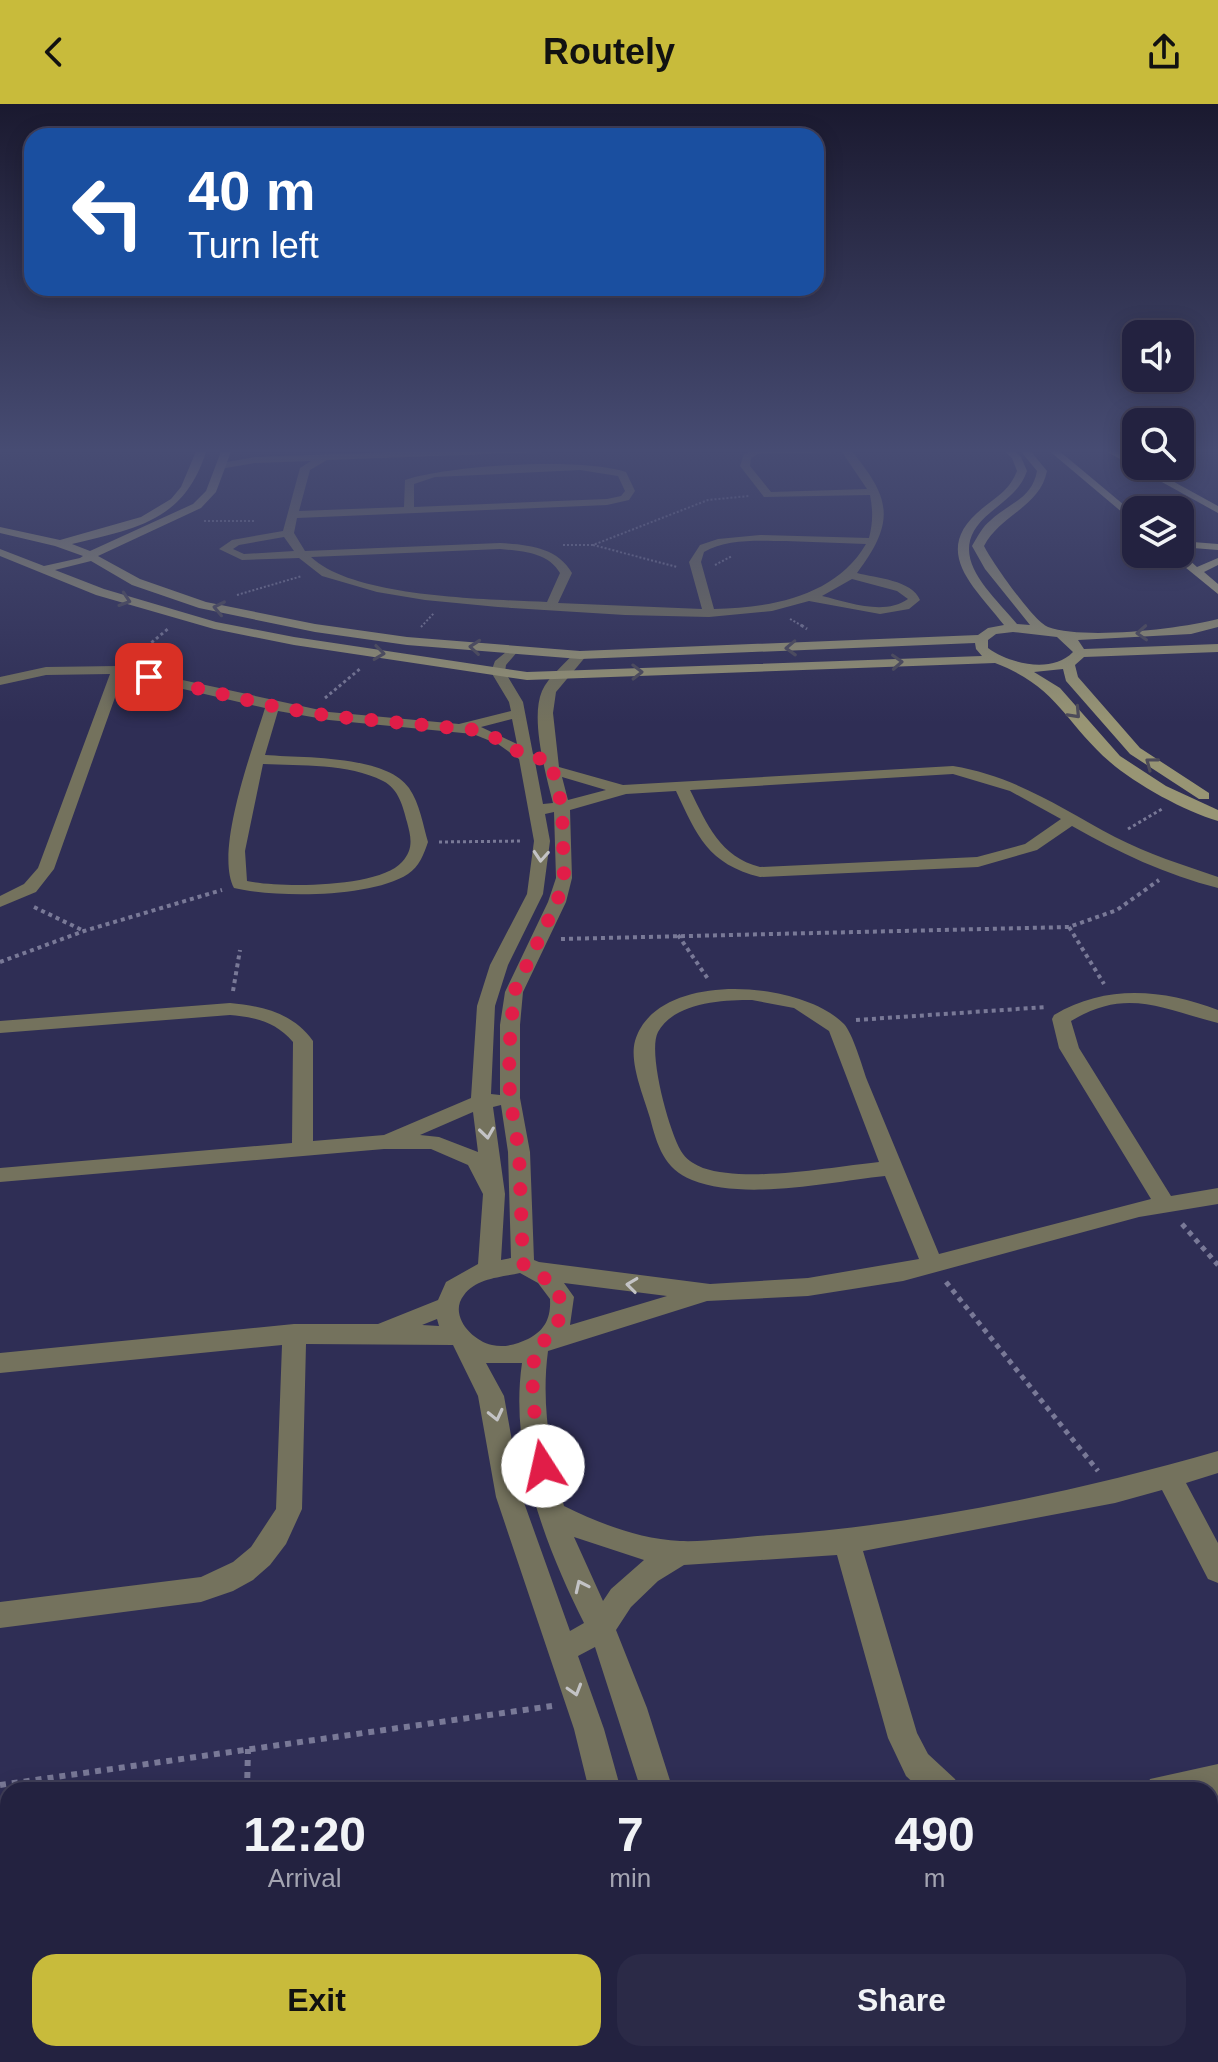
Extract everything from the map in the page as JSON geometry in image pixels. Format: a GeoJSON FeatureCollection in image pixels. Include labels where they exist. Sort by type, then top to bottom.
{"type":"FeatureCollection","features":[{"type":"Feature","properties":{"kind":"main road"},"geometry":{"type":"LineString","coordinates":[[1194,545],[1218,547]]}},
{"type":"Feature","properties":{"kind":"main road"},"geometry":{"type":"LineString","coordinates":[[1196,572],[1218,561]]}},
{"type":"Feature","properties":{"kind":"main road"},"geometry":{"type":"LineString","coordinates":[[1191,568],[1218,590]]}},
{"type":"Feature","properties":{"kind":"street"},"geometry":{"type":"LineString","coordinates":[[45,540],[91,556],[136,582],[203,605],[315,628],[407,641],[580,655],[981,639],[992,631],[1013,628],[1041,630],[1065,637],[1078,646],[1080,653]]}},
{"type":"Feature","properties":{"kind":"street"},"geometry":{"type":"LineString","coordinates":[[17,559],[76,540]]}},
{"type":"Feature","properties":{"kind":"street"},"geometry":{"type":"LineString","coordinates":[[44,568],[72,565],[121,540]]}},
{"type":"Feature","properties":{"kind":"street"},"geometry":{"type":"LineString","coordinates":[[241,540],[225,549],[226,553],[242,557],[521,548],[554,558],[563,565],[566,573],[551,606]]}},
{"type":"Feature","properties":{"kind":"street"},"geometry":{"type":"LineString","coordinates":[[297,540],[302,554],[319,570],[371,587],[447,600],[709,613],[761,609],[813,598],[849,575],[867,554],[873,541],[723,542],[706,546],[696,554],[695,565],[709,613]]}},
{"type":"Feature","properties":{"kind":"street"},"geometry":{"type":"LineString","coordinates":[[960,540],[960,550],[971,572],[1013,628]]}},
{"type":"Feature","properties":{"kind":"street"},"geometry":{"type":"LineString","coordinates":[[981,540],[978,546],[989,567],[1041,630]]}},
{"type":"Feature","properties":{"kind":"street"},"geometry":{"type":"LineString","coordinates":[[0,552],[100,592],[183,617],[294,641],[449,662],[498,672],[562,676],[994,659],[1014,665],[1049,668],[1068,664],[1080,653],[1218,648]]}},
{"type":"Feature","properties":{"kind":"street"},"geometry":{"type":"LineString","coordinates":[[813,598],[886,611],[905,608],[914,600],[901,588],[849,575]]}},
{"type":"Feature","properties":{"kind":"street"},"geometry":{"type":"LineString","coordinates":[[1065,637],[1191,630],[1218,623]]}},
{"type":"Feature","properties":{"kind":"street"},"geometry":{"type":"LineString","coordinates":[[981,639],[982,649],[994,659]]}},
{"type":"Feature","properties":{"kind":"street"},"geometry":{"type":"LineString","coordinates":[[489,1267],[494,1194],[480,1088],[486,1006],[499,965],[535,894],[542,841],[517,708],[498,672],[500,664],[512,651]]}},
{"type":"Feature","properties":{"kind":"street"},"geometry":{"type":"LineString","coordinates":[[528,1267],[519,1152],[510,1098],[509,1052],[514,992],[557,902],[564,878],[562,807],[552,764],[547,701],[549,691],[580,655]]}},
{"type":"Feature","properties":{"kind":"street"},"geometry":{"type":"LineString","coordinates":[[1068,664],[1071,678],[1135,751],[1184,786],[1218,803]]}},
{"type":"Feature","properties":{"kind":"street"},"geometry":{"type":"LineString","coordinates":[[1014,665],[1055,691],[1115,759],[1180,799],[1218,816]]}},
{"type":"Feature","properties":{"kind":"street"},"geometry":{"type":"LineString","coordinates":[[7,900],[30,888],[46,869],[118,670]]}},
{"type":"Feature","properties":{"kind":"street"},"geometry":{"type":"LineString","coordinates":[[0,681],[46,671],[118,670],[307,712],[399,725],[463,728],[503,741],[527,758],[625,789]]}},
{"type":"Feature","properties":{"kind":"street"},"geometry":{"type":"LineString","coordinates":[[463,728],[517,708],[547,701]]}},
{"type":"Feature","properties":{"kind":"street"},"geometry":{"type":"LineString","coordinates":[[259,759],[376,770],[386,775],[403,789],[420,842],[409,864],[400,872],[359,884],[275,889],[240,884],[234,871],[240,824],[273,706]]}},
{"type":"Feature","properties":{"kind":"street"},"geometry":{"type":"LineString","coordinates":[[535,810],[562,807],[625,789],[953,770],[987,775],[1007,782],[1109,840],[1218,883]]}},
{"type":"Feature","properties":{"kind":"street"},"geometry":{"type":"LineString","coordinates":[[681,786],[714,849],[732,865],[760,872],[978,862],[1031,847],[1073,818]]}},
{"type":"Feature","properties":{"kind":"street"},"geometry":{"type":"LineString","coordinates":[[892,1168],[728,1182],[683,1167],[666,1141],[643,1045],[650,1029],[681,1005],[719,995],[777,997],[800,1004],[830,1022],[837,1028],[932,1264]]}},
{"type":"Feature","properties":{"kind":"street"},"geometry":{"type":"LineString","coordinates":[[1165,1204],[1069,1048],[1061,1019],[1075,1008],[1092,1003],[1114,999],[1166,998],[1218,1017]]}},
{"type":"Feature","properties":{"kind":"street"},"geometry":{"type":"LineString","coordinates":[[0,1027],[230,1009],[276,1017],[293,1027],[303,1041],[302,1150]]}},
{"type":"Feature","properties":{"kind":"street"},"geometry":{"type":"LineString","coordinates":[[384,1142],[482,1101],[510,1098]]}},
{"type":"Feature","properties":{"kind":"street"},"geometry":{"type":"LineString","coordinates":[[0,1175],[384,1142],[432,1142],[476,1160],[494,1194]]}},
{"type":"Feature","properties":{"kind":"street"},"geometry":{"type":"LineString","coordinates":[[603,1782],[563,1649],[531,1568],[509,1497],[491,1396],[446,1317],[446,1306],[457,1285],[489,1267],[528,1267],[710,1293],[808,1287],[932,1264],[1060,1228],[1165,1204],[1218,1196]]}},
{"type":"Feature","properties":{"kind":"street"},"geometry":{"type":"LineString","coordinates":[[528,1267],[556,1286],[563,1309],[561,1322],[539,1345],[531,1396],[546,1488],[568,1557],[601,1629],[637,1722],[655,1782]]}},
{"type":"Feature","properties":{"kind":"street"},"geometry":{"type":"LineString","coordinates":[[0,1363],[294,1333],[383,1331],[459,1340],[476,1351],[506,1355],[710,1293]]}},
{"type":"Feature","properties":{"kind":"street"},"geometry":{"type":"LineString","coordinates":[[383,1331],[446,1306]]}},
{"type":"Feature","properties":{"kind":"street"},"geometry":{"type":"LineString","coordinates":[[0,1615],[200,1592],[232,1580],[259,1560],[278,1535],[289,1509],[294,1333]]}},
{"type":"Feature","properties":{"kind":"street"},"geometry":{"type":"LineString","coordinates":[[554,1514],[593,1533],[621,1542],[680,1553],[847,1542],[1115,1492],[1218,1462]]}},
{"type":"Feature","properties":{"kind":"street"},"geometry":{"type":"LineString","coordinates":[[1169,1477],[1218,1570]]}},
{"type":"Feature","properties":{"kind":"street"},"geometry":{"type":"LineString","coordinates":[[847,1542],[903,1738],[917,1765],[935,1782]]}},
{"type":"Feature","properties":{"kind":"street"},"geometry":{"type":"LineString","coordinates":[[563,1649],[601,1629],[621,1598],[648,1572],[680,1553]]}},
{"type":"Feature","properties":{"kind":"path"},"geometry":{"type":"LineString","coordinates":[[593,545],[605,540]]}},
{"type":"Feature","properties":{"kind":"path"},"geometry":{"type":"LineString","coordinates":[[562,545],[593,545],[700,574]]}},
{"type":"Feature","properties":{"kind":"path"},"geometry":{"type":"LineString","coordinates":[[203,605],[319,570]]}},
{"type":"Feature","properties":{"kind":"path"},"geometry":{"type":"LineString","coordinates":[[407,641],[447,600]]}},
{"type":"Feature","properties":{"kind":"path"},"geometry":{"type":"LineString","coordinates":[[118,670],[183,617]]}},
{"type":"Feature","properties":{"kind":"path"},"geometry":{"type":"LineString","coordinates":[[307,712],[379,654]]}},
{"type":"Feature","properties":{"kind":"path"},"geometry":{"type":"LineString","coordinates":[[1109,840],[1180,799]]}},
{"type":"Feature","properties":{"kind":"path"},"geometry":{"type":"LineString","coordinates":[[420,842],[542,841]]}},
{"type":"Feature","properties":{"kind":"path"},"geometry":{"type":"LineString","coordinates":[[539,940],[1069,927],[1102,918],[1128,906],[1171,866]]}},
{"type":"Feature","properties":{"kind":"path"},"geometry":{"type":"LineString","coordinates":[[0,962],[84,931],[240,884]]}},
{"type":"Feature","properties":{"kind":"path"},"geometry":{"type":"LineString","coordinates":[[7,900],[84,931]]}},
{"type":"Feature","properties":{"kind":"path"},"geometry":{"type":"LineString","coordinates":[[1069,927],[1114,999]]}},
{"type":"Feature","properties":{"kind":"path"},"geometry":{"type":"LineString","coordinates":[[678,935],[719,995]]}},
{"type":"Feature","properties":{"kind":"path"},"geometry":{"type":"LineString","coordinates":[[230,1009],[240,950]]}},
{"type":"Feature","properties":{"kind":"path"},"geometry":{"type":"LineString","coordinates":[[830,1022],[1092,1003]]}},
{"type":"Feature","properties":{"kind":"path"},"geometry":{"type":"LineString","coordinates":[[1165,1204],[1218,1265]]}},
{"type":"Feature","properties":{"kind":"path"},"geometry":{"type":"LineString","coordinates":[[932,1264],[1115,1492]]}},
{"type":"Feature","properties":{"kind":"path"},"geometry":{"type":"LineString","coordinates":[[21,1782],[579,1702]]}},
{"type":"Feature","properties":{"kind":"path"},"geometry":{"type":"LineString","coordinates":[[247,1782],[248,1749]]}},
{"type":"Feature","properties":{"kind":"route"},"geometry":{"type":"LineString","coordinates":[[149,677],[329,716],[476,730],[503,741],[527,758],[550,759],[562,807],[564,878],[557,902],[514,992],[509,1052],[510,1098],[519,1152],[523,1264],[556,1286],[562,1297],[563,1309],[561,1322],[553,1334],[536,1347],[531,1371],[531,1396],[543,1466]]}}]}
